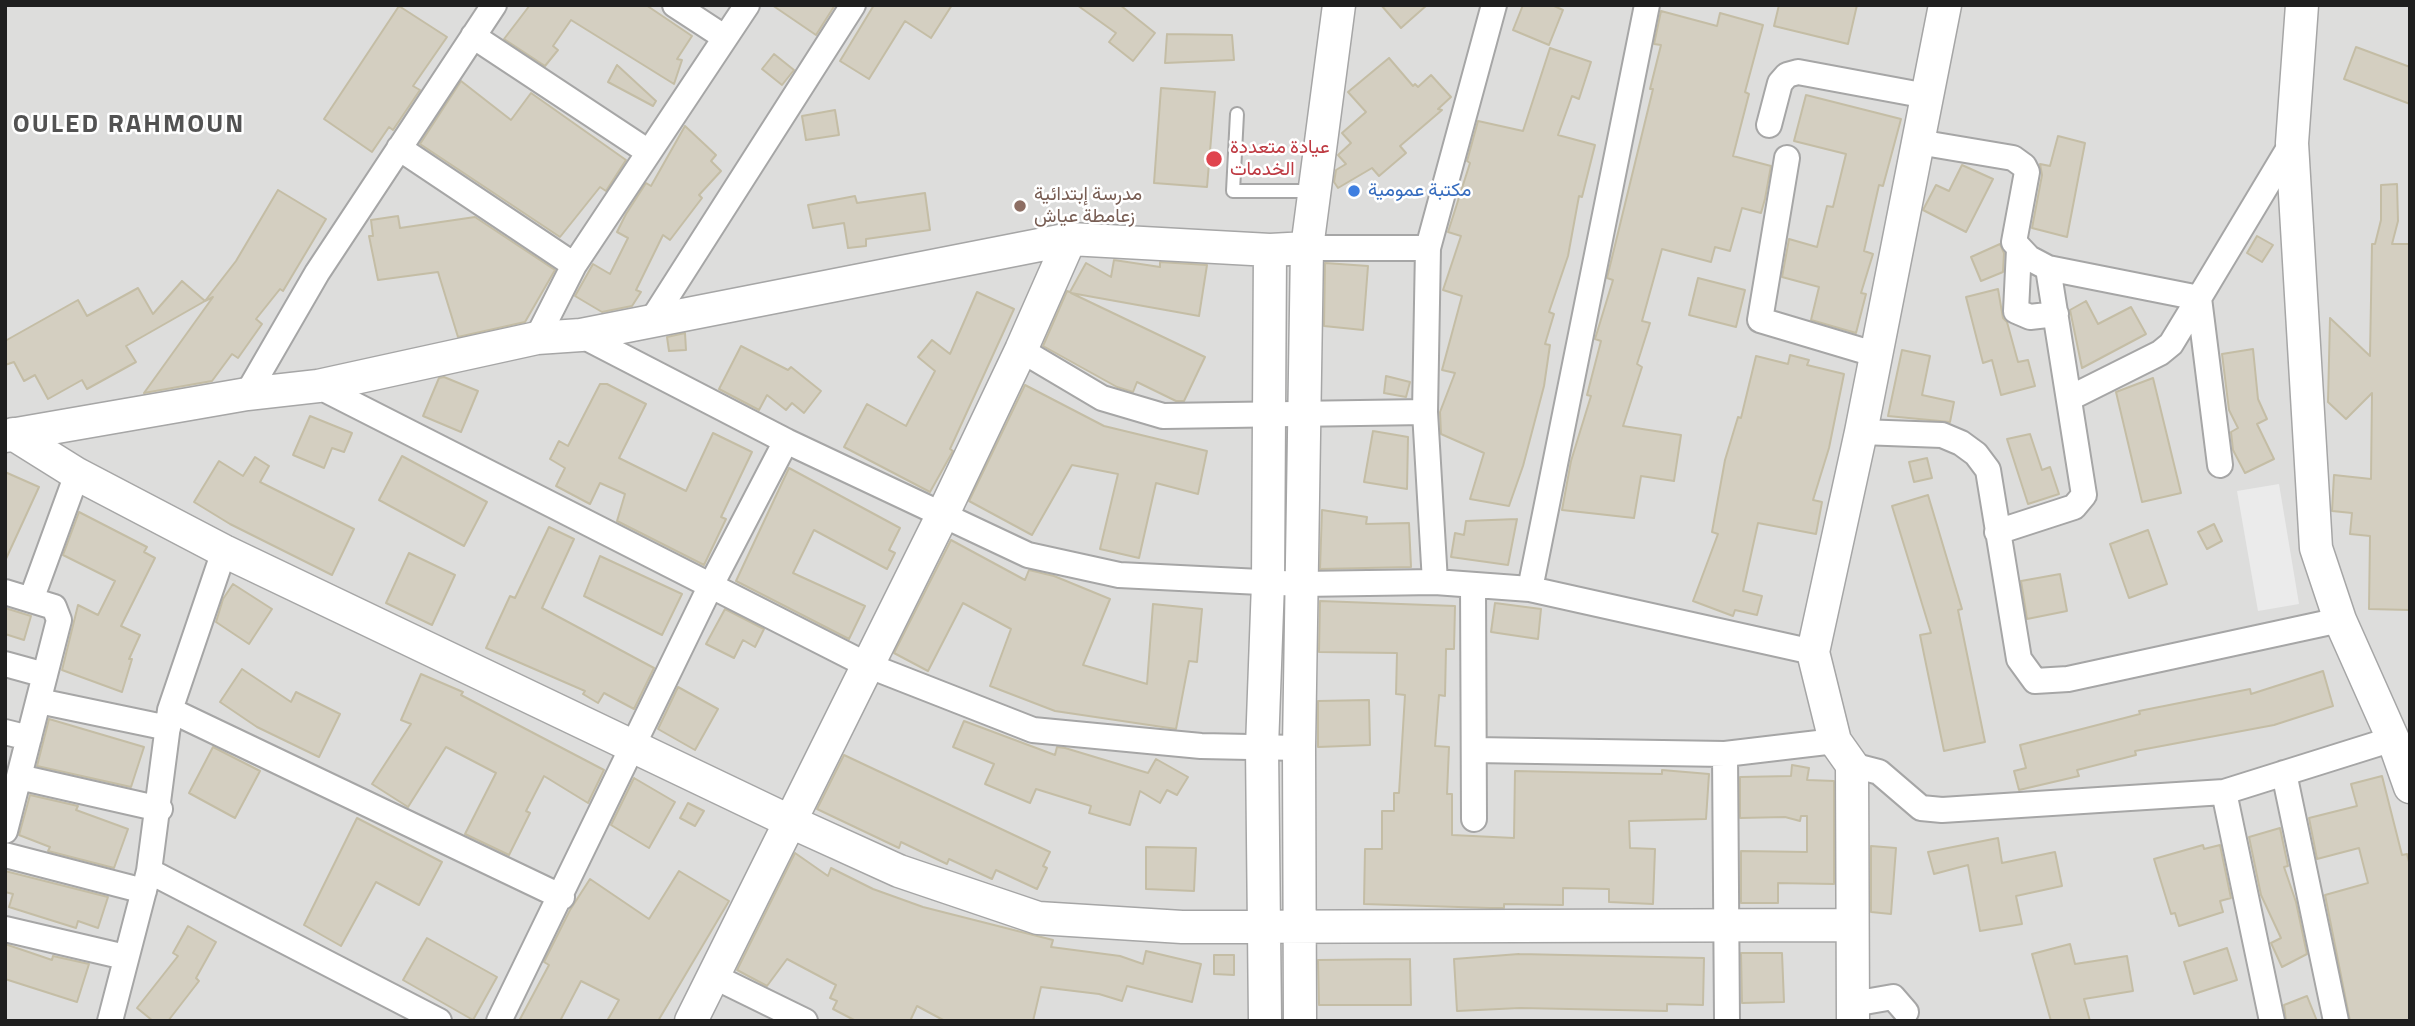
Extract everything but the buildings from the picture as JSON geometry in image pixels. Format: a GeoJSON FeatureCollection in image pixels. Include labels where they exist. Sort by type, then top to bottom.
{"type":"FeatureCollection","features":[{"type":"Feature","properties":{"kind":"street"},"geometry":{"type":"LineString","coordinates":[[247,394],[317,273],[494,5]]}},
{"type":"Feature","properties":{"kind":"street"},"geometry":{"type":"LineString","coordinates":[[675,5],[724,37]]}},
{"type":"Feature","properties":{"kind":"street"},"geometry":{"type":"LineString","coordinates":[[537,338],[573,265],[647,150],[747,5]]}},
{"type":"Feature","properties":{"kind":"street"},"geometry":{"type":"LineString","coordinates":[[652,320],[853,5]]}},
{"type":"Feature","properties":{"kind":"street"},"geometry":{"type":"LineString","coordinates":[[1300,1021],[1302,927],[1299,748],[1307,248],[1339,5]]}},
{"type":"Feature","properties":{"kind":"street"},"geometry":{"type":"LineString","coordinates":[[1435,582],[1425,412],[1428,248],[1494,5]]}},
{"type":"Feature","properties":{"kind":"street"},"geometry":{"type":"LineString","coordinates":[[1530,589],[1647,5]]}},
{"type":"Feature","properties":{"kind":"street"},"geometry":{"type":"LineString","coordinates":[[1906,1012],[1893,997],[1853,1012],[1852,926],[1843,753],[1813,652],[1861,432],[1874,354],[1945,5]]}},
{"type":"Feature","properties":{"kind":"street"},"geometry":{"type":"LineString","coordinates":[[2302,5],[2292,143],[2316,548],[2340,621],[2393,739],[2410,788]]}},
{"type":"Feature","properties":{"kind":"street"},"geometry":{"type":"LineString","coordinates":[[473,36],[647,150]]}},
{"type":"Feature","properties":{"kind":"street"},"geometry":{"type":"LineString","coordinates":[[1769,125],[1780,83],[1787,75],[1798,72],[1927,96]]}},
{"type":"Feature","properties":{"kind":"street"},"geometry":{"type":"LineString","coordinates":[[1918,142],[2013,158],[2024,166],[2027,172],[2014,242],[2019,249],[2048,268],[2199,298]]}},
{"type":"Feature","properties":{"kind":"street"},"geometry":{"type":"LineString","coordinates":[[2070,398],[2160,353],[2171,344],[2292,143]]}},
{"type":"Feature","properties":{"kind":"street"},"geometry":{"type":"LineString","coordinates":[[399,148],[573,265]]}},
{"type":"Feature","properties":{"kind":"street"},"geometry":{"type":"LineString","coordinates":[[1787,158],[1760,320],[1874,354]]}},
{"type":"Feature","properties":{"kind":"street"},"geometry":{"type":"LineString","coordinates":[[691,1021],[943,514],[1021,350],[1069,239]]}},
{"type":"Feature","properties":{"kind":"street"},"geometry":{"type":"LineString","coordinates":[[9,435],[247,394],[318,386],[537,338],[581,335],[1069,239],[1270,250],[1428,248]]}},
{"type":"Feature","properties":{"kind":"street"},"geometry":{"type":"LineString","coordinates":[[2019,249],[2016,311],[2030,317],[2056,314]]}},
{"type":"Feature","properties":{"kind":"street"},"geometry":{"type":"LineString","coordinates":[[1265,1021],[1262,747],[1271,413],[1270,250]]}},
{"type":"Feature","properties":{"kind":"street"},"geometry":{"type":"LineString","coordinates":[[1997,532],[2074,507],[2084,495],[2048,268]]}},
{"type":"Feature","properties":{"kind":"street"},"geometry":{"type":"LineString","coordinates":[[2199,298],[2220,465]]}},
{"type":"Feature","properties":{"kind":"street"},"geometry":{"type":"LineString","coordinates":[[581,335],[786,442],[1028,555],[1119,575],[1301,584],[1435,582],[1530,589],[1813,652]]}},
{"type":"Feature","properties":{"kind":"street"},"geometry":{"type":"LineString","coordinates":[[1021,350],[1102,398],[1163,415],[1425,412]]}},
{"type":"Feature","properties":{"kind":"street"},"geometry":{"type":"LineString","coordinates":[[318,386],[867,665],[1033,730],[1201,746],[1299,748]]}},
{"type":"Feature","properties":{"kind":"street"},"geometry":{"type":"LineString","coordinates":[[1861,432],[1942,435],[1962,443],[1976,454],[1988,470],[2019,659],[2035,681],[2068,679],[2340,621]]}},
{"type":"Feature","properties":{"kind":"street"},"geometry":{"type":"LineString","coordinates":[[9,435],[224,551],[789,821],[899,871],[1038,918],[1182,927],[1266,928],[1852,926]]}},
{"type":"Feature","properties":{"kind":"street"},"geometry":{"type":"LineString","coordinates":[[499,1021],[562,897],[632,744],[786,442]]}},
{"type":"Feature","properties":{"kind":"street"},"geometry":{"type":"LineString","coordinates":[[31,600],[77,474]]}},
{"type":"Feature","properties":{"kind":"street"},"geometry":{"type":"LineString","coordinates":[[110,1021],[147,881],[160,809],[169,719],[224,551]]}},
{"type":"Feature","properties":{"kind":"street"},"geometry":{"type":"LineString","coordinates":[[1473,586],[1474,820]]}},
{"type":"Feature","properties":{"kind":"street"},"geometry":{"type":"LineString","coordinates":[[5,593],[54,607],[60,620],[38,701],[17,735],[19,777],[7,815]]}},
{"type":"Feature","properties":{"kind":"street"},"geometry":{"type":"LineString","coordinates":[[5,664],[45,675]]}},
{"type":"Feature","properties":{"kind":"street"},"geometry":{"type":"LineString","coordinates":[[38,701],[169,719],[562,897]]}},
{"type":"Feature","properties":{"kind":"street"},"geometry":{"type":"LineString","coordinates":[[1474,750],[1843,753],[1879,772],[1921,808],[1942,810],[2224,792],[2393,739]]}},
{"type":"Feature","properties":{"kind":"street"},"geometry":{"type":"LineString","coordinates":[[1725,754],[1727,1021]]}},
{"type":"Feature","properties":{"kind":"street"},"geometry":{"type":"LineString","coordinates":[[2284,773],[2336,1021]]}},
{"type":"Feature","properties":{"kind":"street"},"geometry":{"type":"LineString","coordinates":[[19,777],[160,809]]}},
{"type":"Feature","properties":{"kind":"street"},"geometry":{"type":"LineString","coordinates":[[2224,792],[2272,1021]]}},
{"type":"Feature","properties":{"kind":"street"},"geometry":{"type":"LineString","coordinates":[[5,855],[147,881],[439,1021]]}},
{"type":"Feature","properties":{"kind":"street"},"geometry":{"type":"LineString","coordinates":[[5,929],[125,957]]}},
{"type":"Feature","properties":{"kind":"street"},"geometry":{"type":"LineString","coordinates":[[713,976],[805,1021]]}},
{"type":"Feature","properties":{"kind":"lane"},"geometry":{"type":"LineString","coordinates":[[1237,114],[1233,191],[1313,191]]}},
{"type":"Feature","properties":{"kind":"shaded area"},"geometry":{"type":"Polygon","coordinates":[[[5,5],[2410,5],[2410,1021],[5,1021],[5,5]]]}},
{"type":"Feature","properties":{"kind":"shaded area"},"geometry":{"type":"Polygon","coordinates":[[[2279,484],[2299,604],[2258,611],[2237,491],[2279,484]]]}},
{"type":"Feature","properties":{"kind":"place","name":"عيادة متعددة الخدمات"},"geometry":{"type":"Point","coordinates":[1214,159]}},
{"type":"Feature","properties":{"kind":"place","name":"مكتبة عمومية"},"geometry":{"type":"Point","coordinates":[1354,191]}},
{"type":"Feature","properties":{"kind":"place","name":"مدرسة إبتدائية زعامطة عياش"},"geometry":{"type":"Point","coordinates":[1020,206]}},
{"type":"Feature","properties":{"kind":"district","name":"OULED RAHMOUN"},"geometry":{"type":"Point","coordinates":[129,126]}}]}
